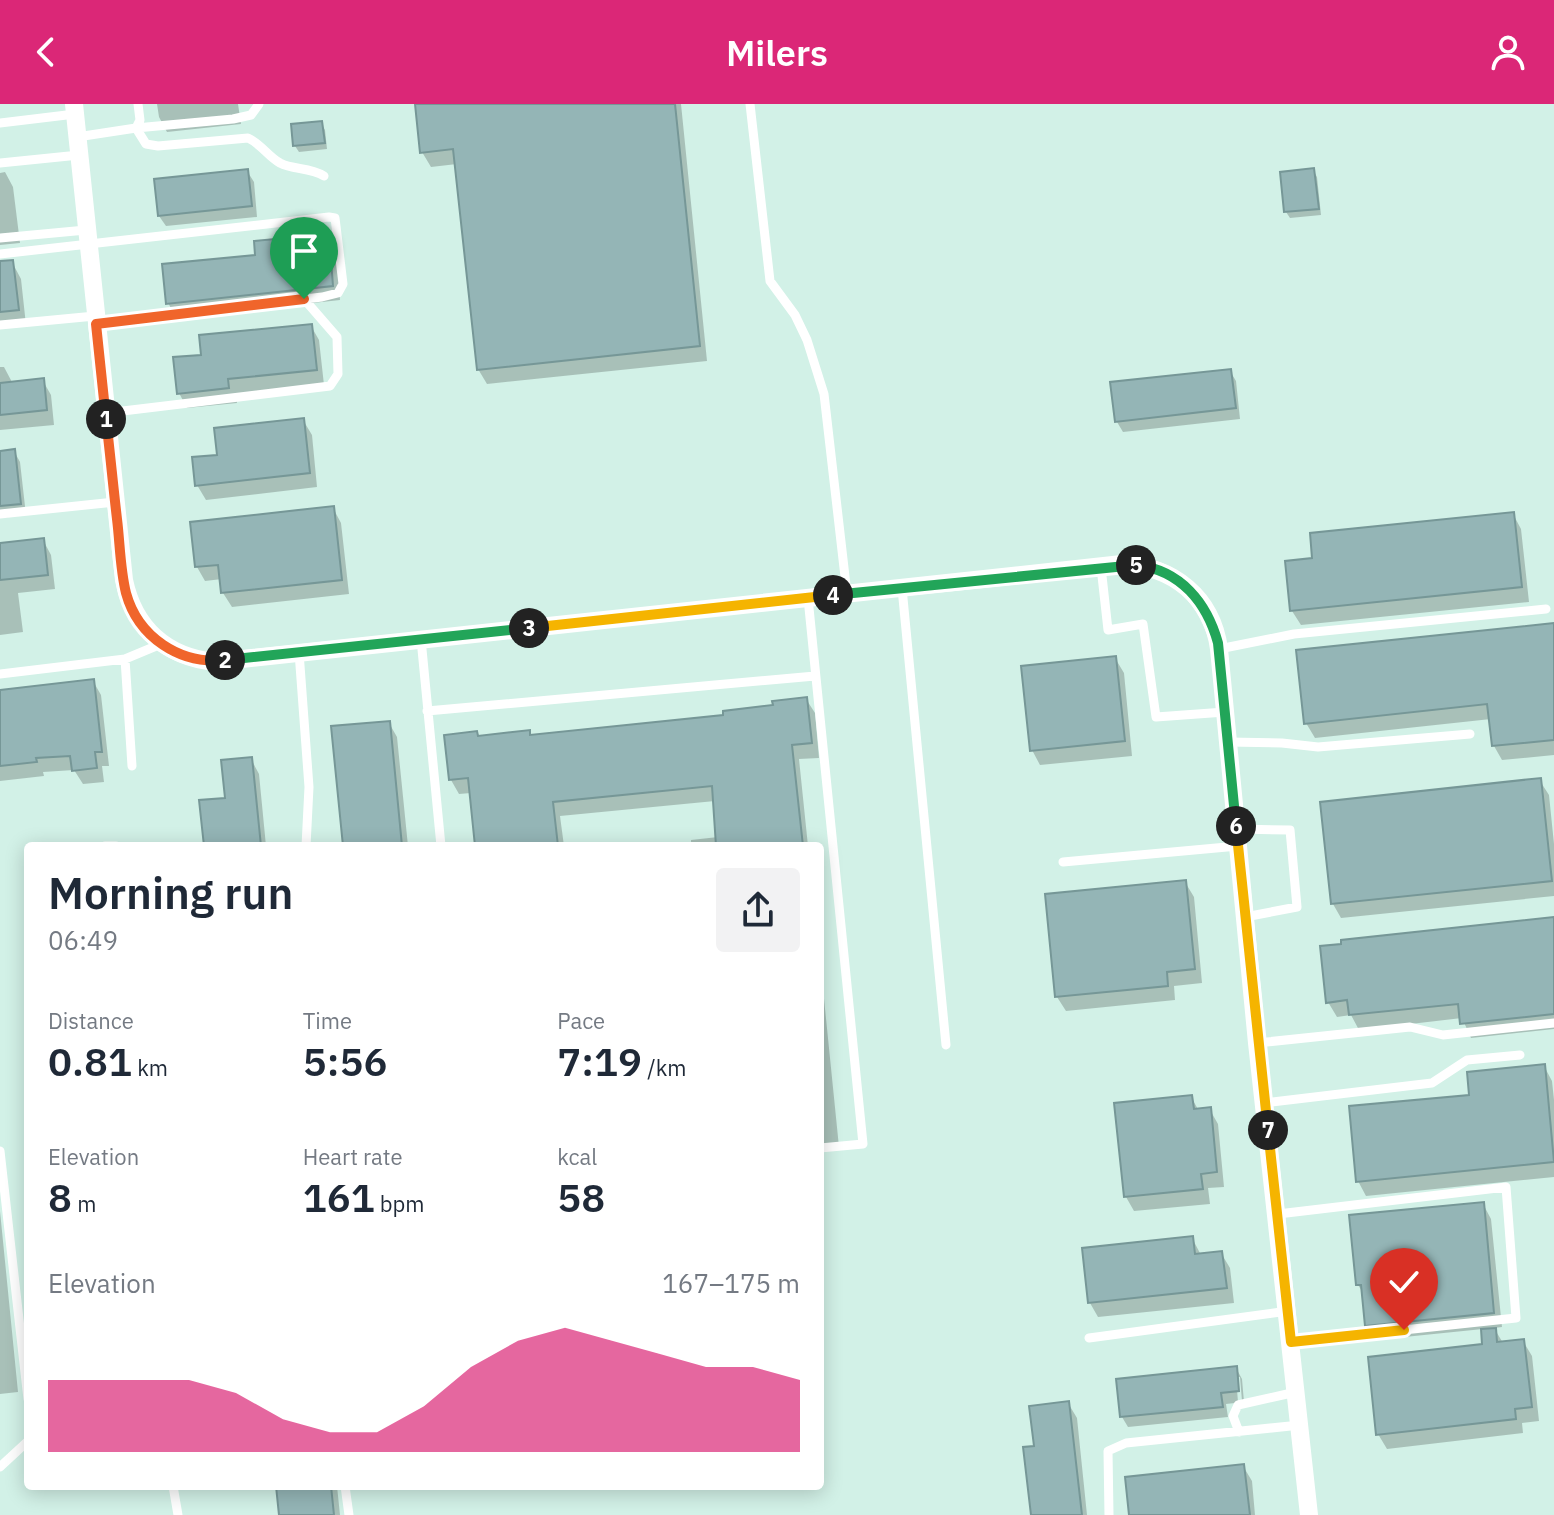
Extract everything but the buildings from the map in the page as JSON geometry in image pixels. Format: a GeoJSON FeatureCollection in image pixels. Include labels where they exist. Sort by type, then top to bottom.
{"type":"FeatureCollection","features":[{"type":"Feature","properties":{"kind":"street"},"geometry":{"type":"LineString","coordinates":[[74,109],[127,595],[141,625],[161,644],[187,657],[215,662],[1101,567],[1141,565],[1164,572],[1184,584],[1200,600],[1212,621],[1219,649],[1257,1043],[1309,1515]]}},
{"type":"Feature","properties":{"kind":"lane"},"geometry":{"type":"LineString","coordinates":[[136,128],[140,120],[138,104]]}},
{"type":"Feature","properties":{"kind":"lane"},"geometry":{"type":"LineString","coordinates":[[0,163],[78,146],[136,128],[251,115],[259,104]]}},
{"type":"Feature","properties":{"kind":"lane"},"geometry":{"type":"LineString","coordinates":[[750,104],[770,281],[795,315],[807,340],[824,394],[847,594]]}},
{"type":"Feature","properties":{"kind":"lane"},"geometry":{"type":"LineString","coordinates":[[0,123],[74,109]]}},
{"type":"Feature","properties":{"kind":"lane"},"geometry":{"type":"LineString","coordinates":[[136,128],[146,144],[158,146],[248,138],[281,164],[312,169],[324,176]]}},
{"type":"Feature","properties":{"kind":"lane"},"geometry":{"type":"LineString","coordinates":[[0,238],[86,237],[329,217],[335,218],[343,284],[338,293],[304,299],[96,320],[0,325]]}},
{"type":"Feature","properties":{"kind":"lane"},"geometry":{"type":"LineString","coordinates":[[0,254],[86,237]]}},
{"type":"Feature","properties":{"kind":"lane"},"geometry":{"type":"LineString","coordinates":[[106,413],[330,386],[338,374],[337,337],[304,299]]}},
{"type":"Feature","properties":{"kind":"lane"},"geometry":{"type":"LineString","coordinates":[[0,514],[115,502]]}},
{"type":"Feature","properties":{"kind":"lane"},"geometry":{"type":"LineString","coordinates":[[1101,567],[1108,630],[1143,624],[1156,717],[1225,712]]}},
{"type":"Feature","properties":{"kind":"lane"},"geometry":{"type":"LineString","coordinates":[[902,588],[946,1045]]}},
{"type":"Feature","properties":{"kind":"lane"},"geometry":{"type":"LineString","coordinates":[[808,598],[863,1144],[824,1148]]}},
{"type":"Feature","properties":{"kind":"lane"},"geometry":{"type":"LineString","coordinates":[[1219,649],[1294,634],[1546,609]]}},
{"type":"Feature","properties":{"kind":"lane"},"geometry":{"type":"LineString","coordinates":[[421,639],[441,842]]}},
{"type":"Feature","properties":{"kind":"lane"},"geometry":{"type":"LineString","coordinates":[[0,674],[125,659],[161,644]]}},
{"type":"Feature","properties":{"kind":"lane"},"geometry":{"type":"LineString","coordinates":[[299,652],[309,787],[306,842]]}},
{"type":"Feature","properties":{"kind":"lane"},"geometry":{"type":"LineString","coordinates":[[125,659],[132,766]]}},
{"type":"Feature","properties":{"kind":"lane"},"geometry":{"type":"LineString","coordinates":[[427,711],[815,676]]}},
{"type":"Feature","properties":{"kind":"lane"},"geometry":{"type":"LineString","coordinates":[[1228,742],[1318,747],[1470,734]]}},
{"type":"Feature","properties":{"kind":"lane"},"geometry":{"type":"LineString","coordinates":[[1063,862],[1290,830],[1297,907],[1245,917]]}},
{"type":"Feature","properties":{"kind":"lane"},"geometry":{"type":"LineString","coordinates":[[1257,1043],[1410,1027],[1443,1035],[1554,1023]]}},
{"type":"Feature","properties":{"kind":"lane"},"geometry":{"type":"LineString","coordinates":[[1264,1103],[1432,1083],[1467,1060],[1520,1055]]}},
{"type":"Feature","properties":{"kind":"lane"},"geometry":{"type":"LineString","coordinates":[[0,1151],[24,1364]]}},
{"type":"Feature","properties":{"kind":"lane"},"geometry":{"type":"LineString","coordinates":[[1278,1214],[1506,1187],[1516,1318],[1291,1342]]}},
{"type":"Feature","properties":{"kind":"lane"},"geometry":{"type":"LineString","coordinates":[[1089,1338],[1288,1311]]}},
{"type":"Feature","properties":{"kind":"lane"},"geometry":{"type":"LineString","coordinates":[[1239,1432],[1233,1416],[1238,1405],[1297,1392]]}},
{"type":"Feature","properties":{"kind":"lane"},"geometry":{"type":"LineString","coordinates":[[1109,1515],[1108,1451],[1126,1443],[1300,1425]]}},
{"type":"Feature","properties":{"kind":"lane"},"geometry":{"type":"LineString","coordinates":[[0,1467],[24,1445]]}},
{"type":"Feature","properties":{"kind":"lane"},"geometry":{"type":"LineString","coordinates":[[174,1490],[178,1515]]}},
{"type":"Feature","properties":{"kind":"lane"},"geometry":{"type":"LineString","coordinates":[[346,1490],[349,1515]]}},
{"type":"Feature","properties":{"kind":"route"},"geometry":{"type":"LineString","coordinates":[[304,299],[96,324],[127,595],[134,613],[150,635],[173,652],[187,657],[215,662],[1122,564],[1141,565],[1164,572],[1184,584],[1200,600],[1212,621],[1218,643],[1257,1043],[1291,1342],[1404,1330]]}}]}
